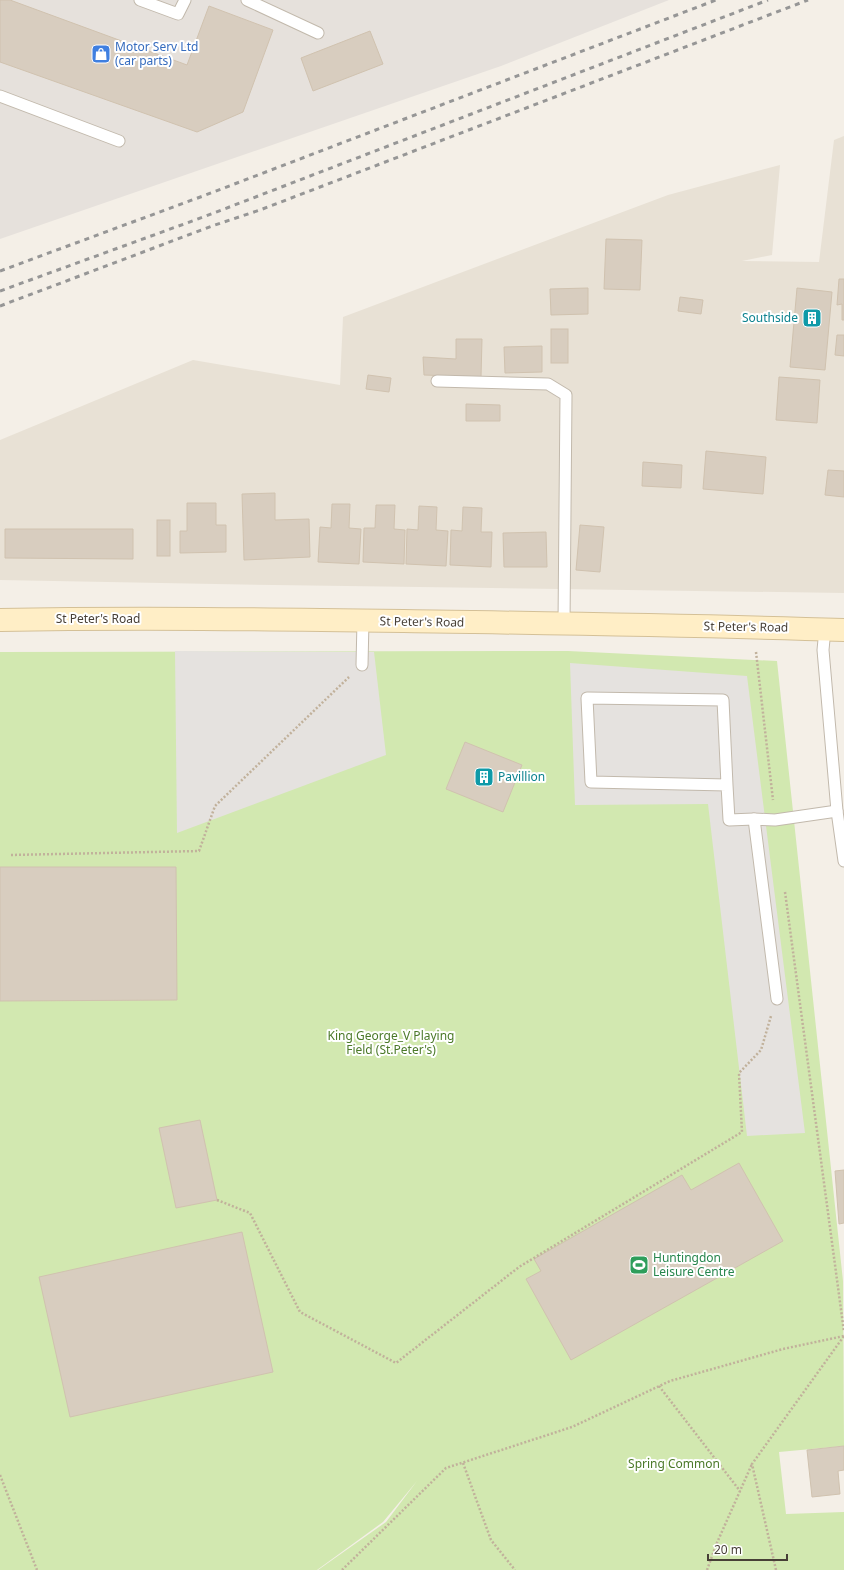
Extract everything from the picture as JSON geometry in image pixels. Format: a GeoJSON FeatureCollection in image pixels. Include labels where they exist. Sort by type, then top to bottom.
{"type":"FeatureCollection","features":[{"type":"Feature","properties":{"kind":"street","name":"St Peter's Road"},"geometry":{"type":"LineString","coordinates":[[0,620],[82,618],[364,621],[756,626],[834,630]]}},
{"type":"Feature","properties":{"kind":"lane"},"geometry":{"type":"LineString","coordinates":[[140,0],[178,14],[185,0]]}},
{"type":"Feature","properties":{"kind":"lane"},"geometry":{"type":"LineString","coordinates":[[247,0],[318,33]]}},
{"type":"Feature","properties":{"kind":"lane"},"geometry":{"type":"LineString","coordinates":[[0,96],[119,141]]}},
{"type":"Feature","properties":{"kind":"lane"},"geometry":{"type":"LineString","coordinates":[[437,381],[548,384],[566,395],[564,624]]}},
{"type":"Feature","properties":{"kind":"lane"},"geometry":{"type":"LineString","coordinates":[[362,665],[364,621]]}},
{"type":"Feature","properties":{"kind":"lane"},"geometry":{"type":"LineString","coordinates":[[834,630],[823,650],[837,811],[844,861]]}},
{"type":"Feature","properties":{"kind":"lane"},"geometry":{"type":"LineString","coordinates":[[727,785],[591,782],[587,698],[723,700],[729,820],[775,820],[837,811]]}},
{"type":"Feature","properties":{"kind":"lane"},"geometry":{"type":"LineString","coordinates":[[754,819],[777,999]]}},
{"type":"Feature","properties":{"kind":"path"},"geometry":{"type":"LineString","coordinates":[[756,650],[775,820]]}},
{"type":"Feature","properties":{"kind":"path"},"geometry":{"type":"LineString","coordinates":[[11,855],[199,851],[215,806],[362,665]]}},
{"type":"Feature","properties":{"kind":"path"},"geometry":{"type":"LineString","coordinates":[[785,891],[844,1332]]}},
{"type":"Feature","properties":{"kind":"path"},"geometry":{"type":"LineString","coordinates":[[217,1200],[250,1213],[300,1312],[396,1363],[519,1267],[742,1132],[739,1073],[761,1050],[777,999]]}},
{"type":"Feature","properties":{"kind":"path"},"geometry":{"type":"LineString","coordinates":[[342,1570],[446,1468],[572,1426],[670,1381],[784,1349],[844,1336]]}},
{"type":"Feature","properties":{"kind":"path"},"geometry":{"type":"LineString","coordinates":[[708,1570],[716,1545],[752,1464],[844,1336]]}},
{"type":"Feature","properties":{"kind":"path"},"geometry":{"type":"LineString","coordinates":[[658,1386],[740,1491]]}},
{"type":"Feature","properties":{"kind":"path"},"geometry":{"type":"LineString","coordinates":[[463,1463],[491,1540],[515,1570]]}},
{"type":"Feature","properties":{"kind":"path"},"geometry":{"type":"LineString","coordinates":[[752,1464],[776,1570]]}},
{"type":"Feature","properties":{"kind":"path"},"geometry":{"type":"LineString","coordinates":[[0,1475],[37,1570]]}},
{"type":"Feature","properties":{"kind":"shaded area"},"geometry":{"type":"Polygon","coordinates":[[[0,0],[669,0],[501,66],[0,239],[0,0]]]}},
{"type":"Feature","properties":{"kind":"shaded area"},"geometry":{"type":"Polygon","coordinates":[[[844,136],[844,593],[0,580],[0,440],[193,360],[340,385],[343,317],[668,195],[780,165],[772,255],[742,261],[819,262],[834,140],[844,136]]]}},
{"type":"Feature","properties":{"kind":"shaded area"},"geometry":{"type":"Polygon","coordinates":[[[175,651],[374,652],[386,755],[177,833],[175,651]]]}},
{"type":"Feature","properties":{"kind":"shaded area"},"geometry":{"type":"Polygon","coordinates":[[[570,663],[747,676],[805,1133],[747,1136],[708,804],[575,805],[570,663]]]}},
{"type":"Feature","properties":{"kind":"green space","name":"King George_V Playing Field (St.Peter's)"},"geometry":{"type":"Polygon","coordinates":[[[568,651],[777,661],[843,1281],[844,1446],[779,1452],[786,1514],[844,1512],[844,1570],[318,1570],[386,1522],[417,1481],[383,1522],[317,1570],[0,1570],[0,652],[568,651]]]}},
{"type":"Feature","properties":{"kind":"building"},"geometry":{"type":"Polygon","coordinates":[[[0,0],[10,0],[187,65],[209,6],[273,30],[243,112],[197,132],[0,62],[0,0]]]}},
{"type":"Feature","properties":{"kind":"building"},"geometry":{"type":"Polygon","coordinates":[[[370,31],[383,64],[313,91],[301,58],[370,31]]]}},
{"type":"Feature","properties":{"kind":"building"},"geometry":{"type":"Polygon","coordinates":[[[606,239],[642,240],[640,290],[604,289],[606,239]]]}},
{"type":"Feature","properties":{"kind":"building"},"geometry":{"type":"Polygon","coordinates":[[[839,279],[844,279],[844,320],[842,320],[842,304],[837,305],[839,279]]]}},
{"type":"Feature","properties":{"kind":"building"},"geometry":{"type":"Polygon","coordinates":[[[588,288],[588,314],[551,315],[550,289],[588,288]]]}},
{"type":"Feature","properties":{"kind":"building","name":"Southside"},"geometry":{"type":"Polygon","coordinates":[[[797,288],[832,292],[825,370],[790,367],[797,288]]]}},
{"type":"Feature","properties":{"kind":"building"},"geometry":{"type":"Polygon","coordinates":[[[680,297],[703,300],[701,314],[678,311],[680,297]]]}},
{"type":"Feature","properties":{"kind":"building"},"geometry":{"type":"Polygon","coordinates":[[[551,329],[568,329],[568,363],[551,363],[551,329]]]}},
{"type":"Feature","properties":{"kind":"building"},"geometry":{"type":"Polygon","coordinates":[[[837,335],[844,335],[844,356],[835,355],[837,335]]]}},
{"type":"Feature","properties":{"kind":"building"},"geometry":{"type":"Polygon","coordinates":[[[456,339],[482,339],[481,377],[424,375],[423,357],[456,359],[456,339]]]}},
{"type":"Feature","properties":{"kind":"building"},"geometry":{"type":"Polygon","coordinates":[[[542,346],[542,372],[505,373],[504,347],[542,346]]]}},
{"type":"Feature","properties":{"kind":"building"},"geometry":{"type":"Polygon","coordinates":[[[368,375],[391,378],[389,392],[366,389],[368,375]]]}},
{"type":"Feature","properties":{"kind":"building"},"geometry":{"type":"Polygon","coordinates":[[[779,377],[820,380],[817,423],[776,420],[779,377]]]}},
{"type":"Feature","properties":{"kind":"building"},"geometry":{"type":"Polygon","coordinates":[[[466,404],[500,405],[500,421],[466,421],[466,404]]]}},
{"type":"Feature","properties":{"kind":"building"},"geometry":{"type":"Polygon","coordinates":[[[706,451],[766,457],[763,494],[703,489],[706,451]]]}},
{"type":"Feature","properties":{"kind":"building"},"geometry":{"type":"Polygon","coordinates":[[[643,462],[682,465],[681,488],[642,486],[643,462]]]}},
{"type":"Feature","properties":{"kind":"building"},"geometry":{"type":"Polygon","coordinates":[[[828,470],[844,471],[844,497],[825,495],[828,470]]]}},
{"type":"Feature","properties":{"kind":"building"},"geometry":{"type":"Polygon","coordinates":[[[275,493],[275,520],[309,519],[310,557],[244,560],[242,494],[275,493]]]}},
{"type":"Feature","properties":{"kind":"building"},"geometry":{"type":"Polygon","coordinates":[[[187,503],[216,503],[216,525],[226,525],[226,552],[180,553],[180,531],[187,531],[187,503]]]}},
{"type":"Feature","properties":{"kind":"building"},"geometry":{"type":"Polygon","coordinates":[[[332,504],[350,504],[349,528],[361,529],[359,564],[318,562],[320,527],[331,528],[332,504]]]}},
{"type":"Feature","properties":{"kind":"building"},"geometry":{"type":"Polygon","coordinates":[[[376,505],[395,505],[394,529],[405,530],[404,564],[363,562],[364,528],[375,528],[376,505]]]}},
{"type":"Feature","properties":{"kind":"building"},"geometry":{"type":"Polygon","coordinates":[[[419,506],[437,507],[436,530],[448,531],[446,566],[406,564],[407,529],[418,530],[419,506]]]}},
{"type":"Feature","properties":{"kind":"building"},"geometry":{"type":"Polygon","coordinates":[[[463,507],[482,508],[481,532],[492,532],[491,567],[450,565],[451,530],[462,531],[463,507]]]}},
{"type":"Feature","properties":{"kind":"building"},"geometry":{"type":"Polygon","coordinates":[[[157,520],[170,520],[170,556],[157,556],[157,520]]]}},
{"type":"Feature","properties":{"kind":"building"},"geometry":{"type":"Polygon","coordinates":[[[580,525],[604,527],[600,572],[576,570],[580,525]]]}},
{"type":"Feature","properties":{"kind":"building"},"geometry":{"type":"Polygon","coordinates":[[[5,529],[133,529],[133,559],[5,558],[5,529]]]}},
{"type":"Feature","properties":{"kind":"building"},"geometry":{"type":"Polygon","coordinates":[[[546,532],[547,567],[504,567],[503,533],[546,532]]]}},
{"type":"Feature","properties":{"kind":"building","name":"Pavillion"},"geometry":{"type":"Polygon","coordinates":[[[465,742],[522,765],[503,812],[446,789],[465,742]]]}},
{"type":"Feature","properties":{"kind":"building"},"geometry":{"type":"Polygon","coordinates":[[[0,867],[176,867],[177,1000],[0,1001],[0,867]]]}},
{"type":"Feature","properties":{"kind":"building"},"geometry":{"type":"Polygon","coordinates":[[[200,1120],[217,1200],[176,1208],[159,1128],[200,1120]]]}},
{"type":"Feature","properties":{"kind":"building","name":"Huntingdon Leisure Centre"},"geometry":{"type":"Polygon","coordinates":[[[739,1163],[783,1241],[571,1360],[526,1279],[541,1271],[534,1259],[682,1175],[691,1190],[739,1163]]]}},
{"type":"Feature","properties":{"kind":"building"},"geometry":{"type":"Polygon","coordinates":[[[844,1170],[844,1223],[839,1224],[835,1171],[844,1170]]]}},
{"type":"Feature","properties":{"kind":"building"},"geometry":{"type":"Polygon","coordinates":[[[242,1232],[273,1372],[70,1417],[39,1277],[242,1232]]]}},
{"type":"Feature","properties":{"kind":"building"},"geometry":{"type":"Polygon","coordinates":[[[844,1446],[844,1470],[838,1471],[840,1494],[812,1497],[807,1450],[844,1446]]]}},
{"type":"Feature","properties":{"kind":"railway"},"geometry":{"type":"LineString","coordinates":[[0,271],[203,196],[716,0]]}},
{"type":"Feature","properties":{"kind":"railway"},"geometry":{"type":"LineString","coordinates":[[0,291],[206,216],[768,0]]}},
{"type":"Feature","properties":{"kind":"railway"},"geometry":{"type":"LineString","coordinates":[[0,306],[212,226],[260,210],[808,0]]}},
{"type":"Feature","properties":{"kind":"place","name":"Motor Serv Ltd (car parts)"},"geometry":{"type":"Point","coordinates":[101,54]}},
{"type":"Feature","properties":{"kind":"place","name":"Southside"},"geometry":{"type":"Point","coordinates":[812,318]}},
{"type":"Feature","properties":{"kind":"place","name":"Pavillion"},"geometry":{"type":"Point","coordinates":[484,777]}},
{"type":"Feature","properties":{"kind":"place","name":"Huntingdon Leisure Centre"},"geometry":{"type":"Point","coordinates":[639,1265]}},
{"type":"Feature","properties":{"kind":"park label","name":"Spring Common"},"geometry":{"type":"Point","coordinates":[674,1464]}}]}
